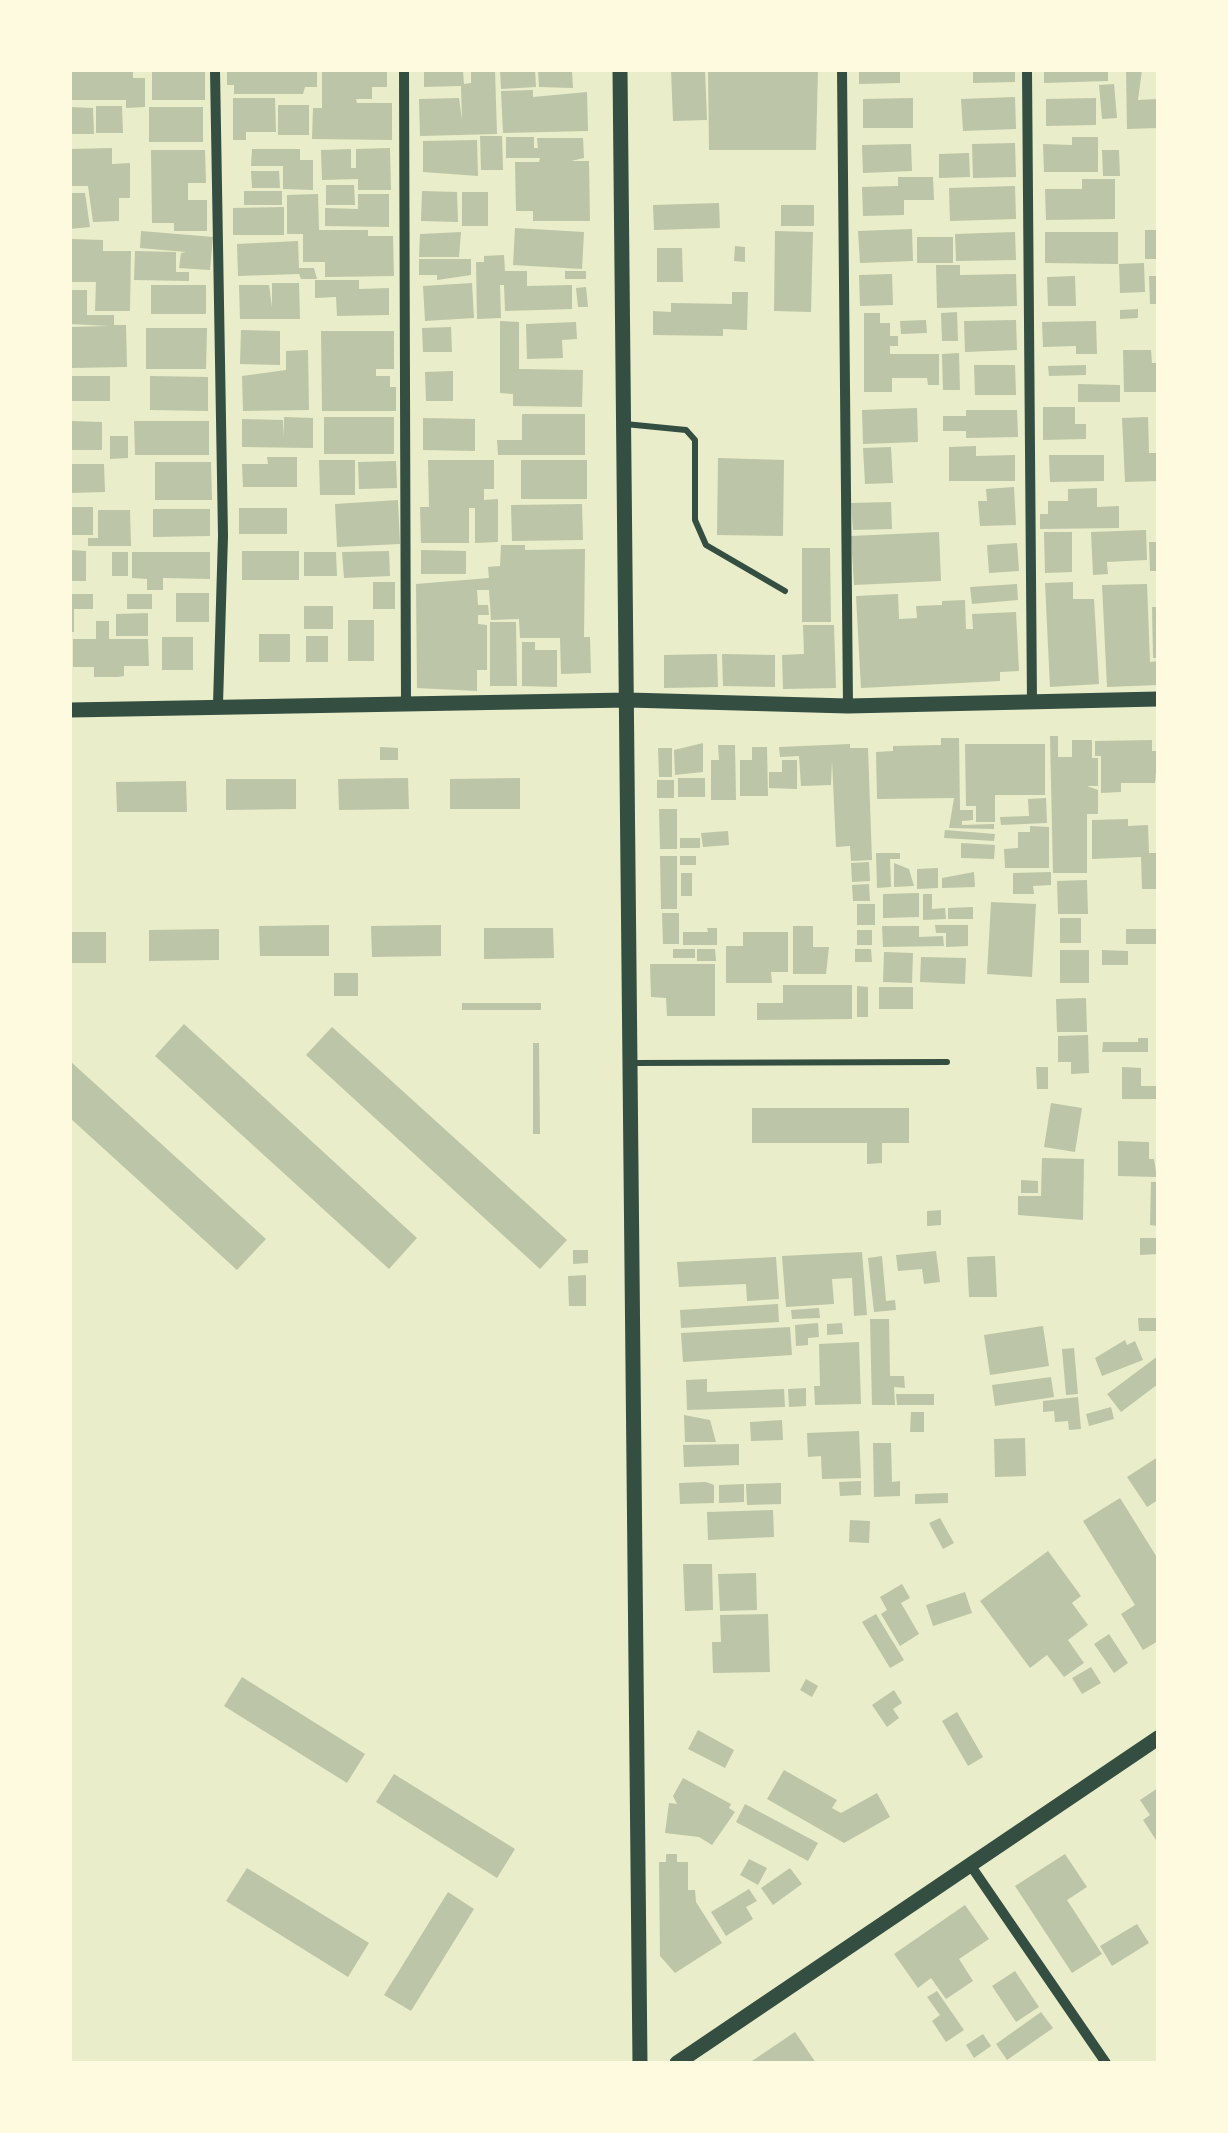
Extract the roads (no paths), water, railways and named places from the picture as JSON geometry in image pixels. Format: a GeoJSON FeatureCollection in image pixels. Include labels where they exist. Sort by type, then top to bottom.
{"type":"FeatureCollection","features":[{"type":"Feature","properties":{"kind":"street"},"geometry":{"type":"LineString","coordinates":[[215,70],[223,536],[218,704]]}},
{"type":"Feature","properties":{"kind":"street"},"geometry":{"type":"LineString","coordinates":[[404,70],[406,704]]}},
{"type":"Feature","properties":{"kind":"street"},"geometry":{"type":"LineString","coordinates":[[620,70],[640,2063]]}},
{"type":"Feature","properties":{"kind":"street"},"geometry":{"type":"LineString","coordinates":[[842,70],[848,706]]}},
{"type":"Feature","properties":{"kind":"street"},"geometry":{"type":"LineString","coordinates":[[1027,70],[1032,703]]}},
{"type":"Feature","properties":{"kind":"street"},"geometry":{"type":"LineString","coordinates":[[70,710],[218,704],[628,700],[848,706],[1158,699]]}},
{"type":"Feature","properties":{"kind":"street"},"geometry":{"type":"LineString","coordinates":[[677,2063],[1158,1738]]}},
{"type":"Feature","properties":{"kind":"street"},"geometry":{"type":"LineString","coordinates":[[972,1866],[1106,2063]]}},
{"type":"Feature","properties":{"kind":"lane"},"geometry":{"type":"LineString","coordinates":[[624,424],[686,430],[695,440],[695,520],[706,545],[784,592]]}},
{"type":"Feature","properties":{"kind":"lane"},"geometry":{"type":"LineString","coordinates":[[632,1063],[947,1062]]}}]}
